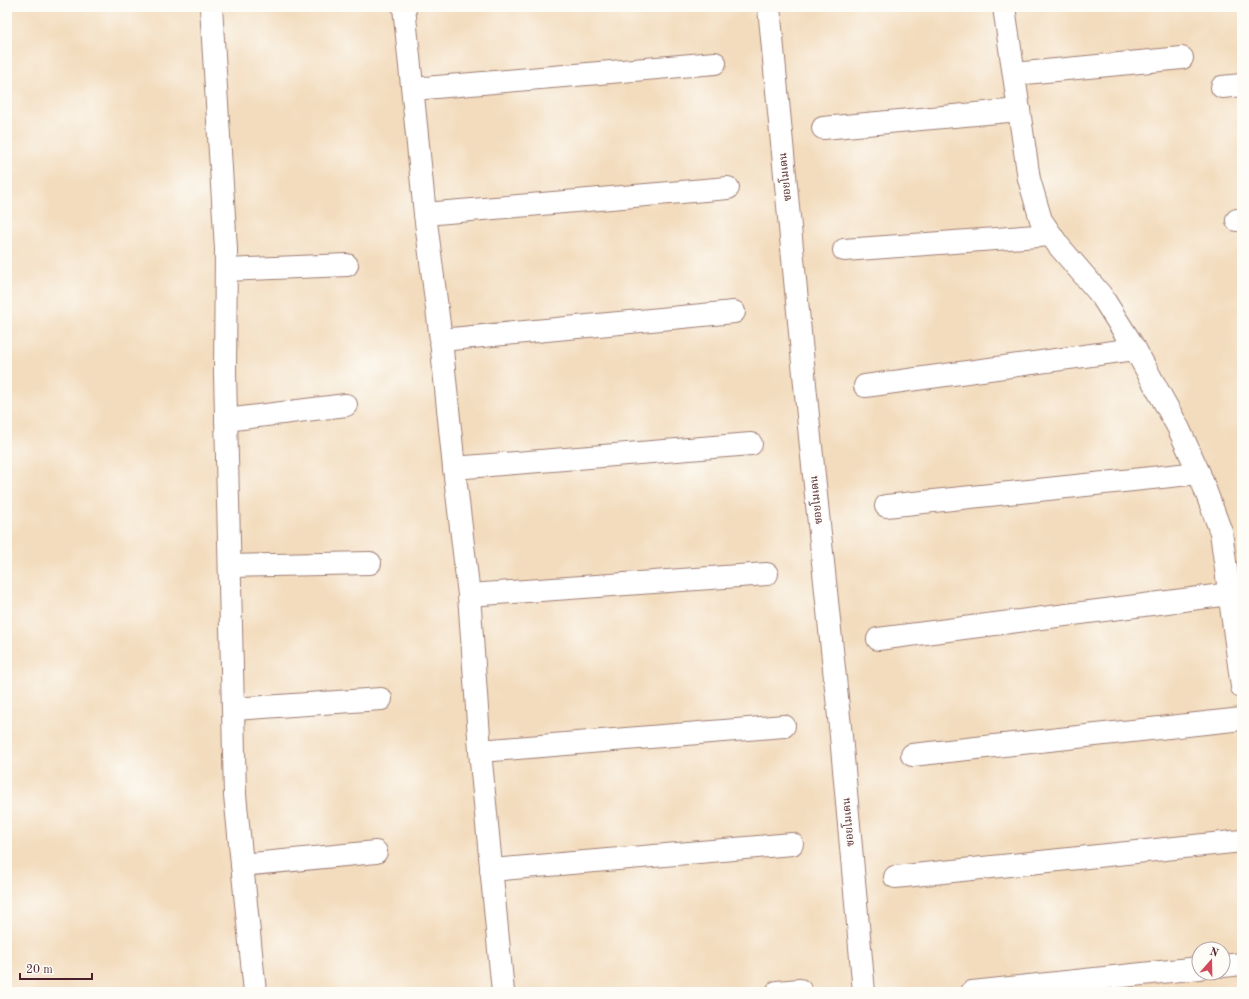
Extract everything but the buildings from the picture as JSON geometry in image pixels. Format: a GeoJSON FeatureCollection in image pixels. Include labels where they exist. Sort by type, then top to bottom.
{"type":"FeatureCollection","features":[{"type":"Feature","properties":{"kind":"street"},"geometry":{"type":"LineString","coordinates":[[211,7],[226,241],[225,373],[235,795],[255,992]]}},
{"type":"Feature","properties":{"kind":"street"},"geometry":{"type":"LineString","coordinates":[[404,7],[425,214],[442,340],[454,468],[469,595],[480,751],[503,992]]}},
{"type":"Feature","properties":{"kind":"street","name":"ซอยโมเดน"},"geometry":{"type":"LineString","coordinates":[[769,7],[810,437],[841,736],[864,992]]}},
{"type":"Feature","properties":{"kind":"street"},"geometry":{"type":"LineString","coordinates":[[1004,7],[1029,179],[1041,220],[1058,244],[1101,295],[1135,349],[1178,427],[1199,474],[1221,532],[1242,687]]}},
{"type":"Feature","properties":{"kind":"street"},"geometry":{"type":"LineString","coordinates":[[1014,74],[1182,58]]}},
{"type":"Feature","properties":{"kind":"street"},"geometry":{"type":"LineString","coordinates":[[413,89],[715,63]]}},
{"type":"Feature","properties":{"kind":"street"},"geometry":{"type":"LineString","coordinates":[[823,128],[1019,110]]}},
{"type":"Feature","properties":{"kind":"street"},"geometry":{"type":"LineString","coordinates":[[425,214],[728,188]]}},
{"type":"Feature","properties":{"kind":"street"},"geometry":{"type":"LineString","coordinates":[[844,250],[1051,235]]}},
{"type":"Feature","properties":{"kind":"street"},"geometry":{"type":"LineString","coordinates":[[226,270],[347,265]]}},
{"type":"Feature","properties":{"kind":"street"},"geometry":{"type":"LineString","coordinates":[[442,340],[734,312]]}},
{"type":"Feature","properties":{"kind":"street"},"geometry":{"type":"LineString","coordinates":[[865,386],[1135,349]]}},
{"type":"Feature","properties":{"kind":"street"},"geometry":{"type":"LineString","coordinates":[[226,420],[346,405]]}},
{"type":"Feature","properties":{"kind":"street"},"geometry":{"type":"LineString","coordinates":[[454,468],[751,444]]}},
{"type":"Feature","properties":{"kind":"street"},"geometry":{"type":"LineString","coordinates":[[886,506],[1199,474]]}},
{"type":"Feature","properties":{"kind":"street"},"geometry":{"type":"LineString","coordinates":[[230,566],[370,563]]}},
{"type":"Feature","properties":{"kind":"street"},"geometry":{"type":"LineString","coordinates":[[469,595],[767,574]]}},
{"type":"Feature","properties":{"kind":"street"},"geometry":{"type":"LineString","coordinates":[[878,639],[1230,594]]}},
{"type":"Feature","properties":{"kind":"street"},"geometry":{"type":"LineString","coordinates":[[233,709],[381,699]]}},
{"type":"Feature","properties":{"kind":"street"},"geometry":{"type":"LineString","coordinates":[[912,755],[1242,719]]}},
{"type":"Feature","properties":{"kind":"street"},"geometry":{"type":"LineString","coordinates":[[480,751],[784,726]]}},
{"type":"Feature","properties":{"kind":"street"},"geometry":{"type":"LineString","coordinates":[[894,877],[1242,841]]}},
{"type":"Feature","properties":{"kind":"street"},"geometry":{"type":"LineString","coordinates":[[491,870],[792,844]]}},
{"type":"Feature","properties":{"kind":"street"},"geometry":{"type":"LineString","coordinates":[[242,865],[376,852]]}},
{"type":"Feature","properties":{"kind":"street"},"geometry":{"type":"LineString","coordinates":[[1231,965],[1242,964]]}},
{"type":"Feature","properties":{"kind":"street"},"geometry":{"type":"LineString","coordinates":[[972,992],[1191,969]]}},
{"type":"Feature","properties":{"kind":"street"},"geometry":{"type":"LineString","coordinates":[[777,992],[800,990]]}}]}
